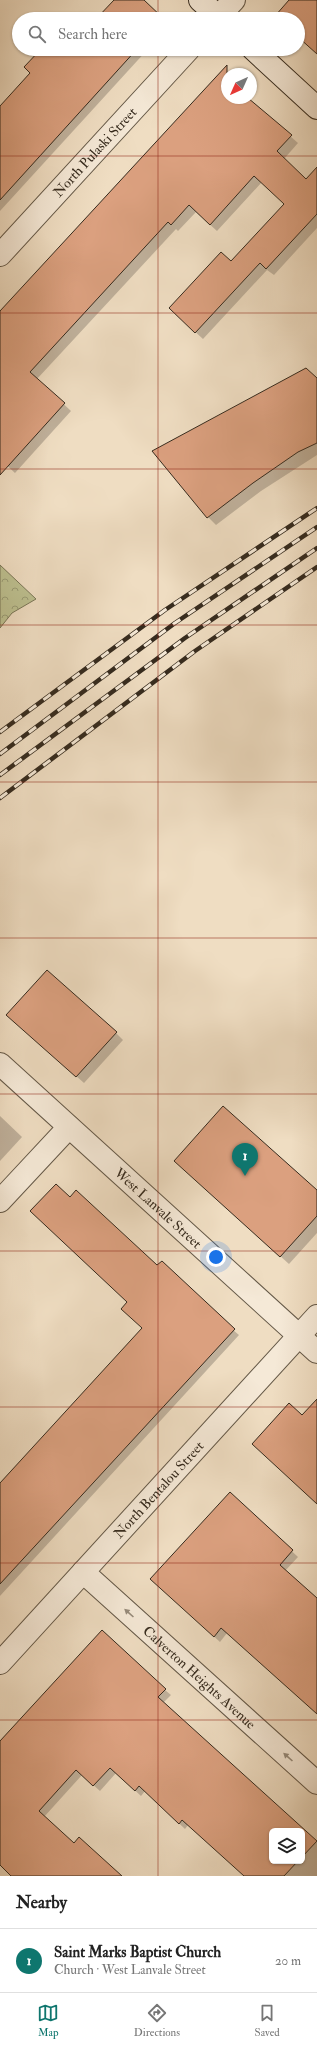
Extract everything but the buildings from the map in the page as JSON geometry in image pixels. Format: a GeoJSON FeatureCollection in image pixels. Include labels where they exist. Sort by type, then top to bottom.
{"type":"FeatureCollection","features":[{"type":"Feature","properties":{"kind":"street"},"geometry":{"type":"LineString","coordinates":[[200,0],[212,12]]}},
{"type":"Feature","properties":{"kind":"street"},"geometry":{"type":"LineString","coordinates":[[223,12],[234,0]]}},
{"type":"Feature","properties":{"kind":"street","name":"North Pulaski Street"},"geometry":{"type":"LineString","coordinates":[[0,255],[183,56]]}},
{"type":"Feature","properties":{"kind":"street"},"geometry":{"type":"LineString","coordinates":[[261,56],[317,108]]}},
{"type":"Feature","properties":{"kind":"street","name":"West Lanvale Street"},"geometry":{"type":"LineString","coordinates":[[0,1064],[317,1352]]}},
{"type":"Feature","properties":{"kind":"street"},"geometry":{"type":"LineString","coordinates":[[0,1202],[70,1127]]}},
{"type":"Feature","properties":{"kind":"street","name":"North Bentalou Street"},"geometry":{"type":"LineString","coordinates":[[0,1663],[317,1316]]}},
{"type":"Feature","properties":{"kind":"street","name":"Calverton Heights Avenue"},"geometry":{"type":"LineString","coordinates":[[83,1572],[317,1783]]}},
{"type":"Feature","properties":{"kind":"green space"},"geometry":{"type":"Polygon","coordinates":[[[0,565],[36,599],[12,613],[0,628],[0,565]]]}},
{"type":"Feature","properties":{"kind":"railway"},"geometry":{"type":"LineString","coordinates":[[0,732],[165,610],[317,508]]}},
{"type":"Feature","properties":{"kind":"railway"},"geometry":{"type":"LineString","coordinates":[[0,754],[175,623],[317,527]]}},
{"type":"Feature","properties":{"kind":"railway"},"geometry":{"type":"LineString","coordinates":[[0,775],[185,638],[317,548]]}},
{"type":"Feature","properties":{"kind":"railway"},"geometry":{"type":"LineString","coordinates":[[0,798],[195,651],[317,567]]}},
{"type":"Feature","properties":{"kind":"place","name":"Saint Marks Baptist Church"},"geometry":{"type":"Point","coordinates":[245,1176]}}]}
